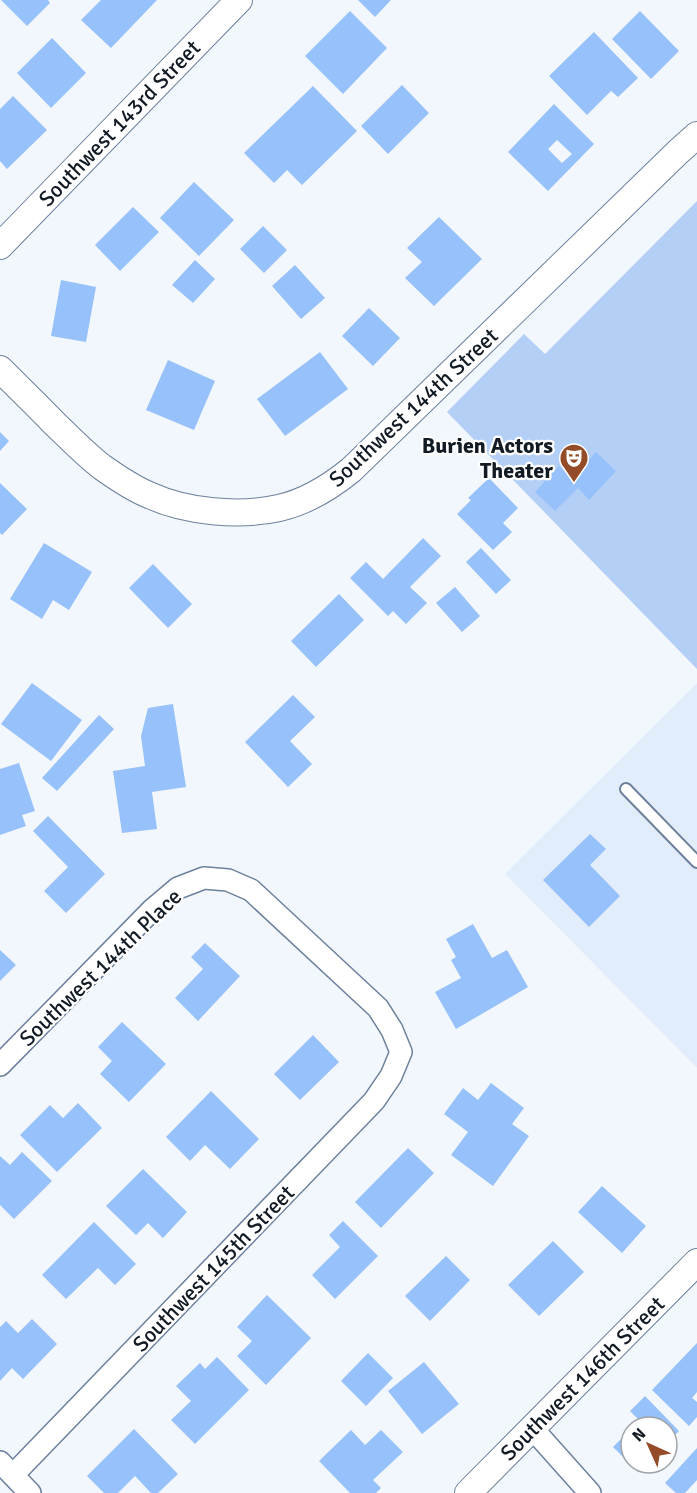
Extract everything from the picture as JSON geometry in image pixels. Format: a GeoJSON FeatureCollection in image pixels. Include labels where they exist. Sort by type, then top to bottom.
{"type":"FeatureCollection","features":[{"type":"Feature","properties":{"kind":"street","name":"Southwest 143rd Street"},"geometry":{"type":"LineString","coordinates":[[0,246],[239,0]]}},
{"type":"Feature","properties":{"kind":"street","name":"Southwest 144th Street"},"geometry":{"type":"LineString","coordinates":[[0,369],[100,466],[149,495],[178,505],[208,510],[235,512],[280,508],[308,498],[331,485],[372,451],[697,135]]}},
{"type":"Feature","properties":{"kind":"street","name":"Southwest 144th Place"},"geometry":{"type":"LineString","coordinates":[[0,1065],[152,910],[178,888],[204,878],[228,880],[251,890],[378,1008],[392,1030],[400,1052]]}},
{"type":"Feature","properties":{"kind":"street","name":"Southwest 145th Street"},"geometry":{"type":"LineString","coordinates":[[7,1469],[374,1101],[391,1076],[400,1052]]}},
{"type":"Feature","properties":{"kind":"street","name":"Southwest 146th Street"},"geometry":{"type":"LineString","coordinates":[[468,1493],[697,1262]]}},
{"type":"Feature","properties":{"kind":"street"},"geometry":{"type":"LineString","coordinates":[[532,1428],[590,1493]]}},
{"type":"Feature","properties":{"kind":"street"},"geometry":{"type":"LineString","coordinates":[[7,1469],[30,1493]]}},
{"type":"Feature","properties":{"kind":"lane"},"geometry":{"type":"LineString","coordinates":[[626,789],[697,862]]}},
{"type":"Feature","properties":{"kind":"shaded area"},"geometry":{"type":"Polygon","coordinates":[[[697,201],[697,669],[447,412],[524,334],[545,354],[697,201]]]}},
{"type":"Feature","properties":{"kind":"shaded area"},"geometry":{"type":"Polygon","coordinates":[[[697,683],[697,1068],[505,874],[697,683]]]}},
{"type":"Feature","properties":{"kind":"building"},"geometry":{"type":"Polygon","coordinates":[[[1,0],[48,0],[50,3],[27,26],[1,0]]]}},
{"type":"Feature","properties":{"kind":"building"},"geometry":{"type":"Polygon","coordinates":[[[101,0],[157,0],[111,48],[81,20],[101,0]]]}},
{"type":"Feature","properties":{"kind":"building"},"geometry":{"type":"Polygon","coordinates":[[[358,0],[391,0],[375,17],[358,0]]]}},
{"type":"Feature","properties":{"kind":"building"},"geometry":{"type":"Polygon","coordinates":[[[350,11],[387,48],[343,94],[305,56],[350,11]]]}},
{"type":"Feature","properties":{"kind":"building"},"geometry":{"type":"Polygon","coordinates":[[[640,11],[679,51],[651,79],[612,39],[640,11]]]}},
{"type":"Feature","properties":{"kind":"building"},"geometry":{"type":"Polygon","coordinates":[[[594,32],[638,78],[618,97],[611,91],[587,115],[549,76],[594,32]]]}},
{"type":"Feature","properties":{"kind":"building"},"geometry":{"type":"Polygon","coordinates":[[[52,38],[86,73],[51,108],[17,73],[52,38]]]}},
{"type":"Feature","properties":{"kind":"building"},"geometry":{"type":"Polygon","coordinates":[[[402,85],[429,113],[388,154],[361,126],[402,85]]]}},
{"type":"Feature","properties":{"kind":"building"},"geometry":{"type":"Polygon","coordinates":[[[313,86],[357,131],[302,185],[287,170],[274,183],[244,153],[313,86]]]}},
{"type":"Feature","properties":{"kind":"building"},"geometry":{"type":"Polygon","coordinates":[[[13,96],[47,130],[7,169],[0,161],[0,109],[13,96]]]}},
{"type":"Feature","properties":{"kind":"building"},"geometry":{"type":"Polygon","coordinates":[[[554,104],[594,144],[548,191],[508,152],[554,104]],[[557,140],[548,149],[562,163],[572,154],[557,140]]]}},
{"type":"Feature","properties":{"kind":"building"},"geometry":{"type":"Polygon","coordinates":[[[194,182],[234,220],[199,256],[160,218],[194,182]]]}},
{"type":"Feature","properties":{"kind":"building"},"geometry":{"type":"Polygon","coordinates":[[[133,207],[159,232],[120,271],[95,245],[133,207]]]}},
{"type":"Feature","properties":{"kind":"building"},"geometry":{"type":"Polygon","coordinates":[[[439,217],[482,259],[434,306],[405,278],[422,262],[407,248],[439,217]]]}},
{"type":"Feature","properties":{"kind":"building"},"geometry":{"type":"Polygon","coordinates":[[[263,226],[287,250],[264,273],[240,249],[263,226]]]}},
{"type":"Feature","properties":{"kind":"building"},"geometry":{"type":"Polygon","coordinates":[[[195,260],[215,279],[193,303],[172,285],[195,260]]]}},
{"type":"Feature","properties":{"kind":"building"},"geometry":{"type":"Polygon","coordinates":[[[295,265],[325,298],[301,319],[272,286],[295,265]]]}},
{"type":"Feature","properties":{"kind":"building"},"geometry":{"type":"Polygon","coordinates":[[[61,280],[96,287],[86,342],[51,336],[61,280]]]}},
{"type":"Feature","properties":{"kind":"building"},"geometry":{"type":"Polygon","coordinates":[[[369,308],[400,338],[373,366],[342,336],[369,308]]]}},
{"type":"Feature","properties":{"kind":"building"},"geometry":{"type":"Polygon","coordinates":[[[320,352],[348,389],[285,436],[257,399],[320,352]]]}},
{"type":"Feature","properties":{"kind":"building"},"geometry":{"type":"Polygon","coordinates":[[[168,360],[215,381],[194,430],[146,410],[168,360]]]}},
{"type":"Feature","properties":{"kind":"building"},"geometry":{"type":"Polygon","coordinates":[[[0,432],[9,441],[0,451],[0,432]]]}},
{"type":"Feature","properties":{"kind":"building","name":"Burien Actors Theater"},"geometry":{"type":"Polygon","coordinates":[[[596,452],[616,471],[589,500],[578,488],[555,511],[535,492],[559,466],[571,478],[596,452]]]}},
{"type":"Feature","properties":{"kind":"building"},"geometry":{"type":"Polygon","coordinates":[[[489,478],[518,508],[503,523],[512,532],[493,550],[457,514],[471,500],[468,498],[489,478]]]}},
{"type":"Feature","properties":{"kind":"building"},"geometry":{"type":"Polygon","coordinates":[[[0,483],[27,509],[2,535],[0,533],[0,483]]]}},
{"type":"Feature","properties":{"kind":"building"},"geometry":{"type":"Polygon","coordinates":[[[423,538],[441,556],[410,587],[427,603],[406,624],[393,611],[388,616],[350,578],[366,562],[383,579],[423,538]]]}},
{"type":"Feature","properties":{"kind":"building"},"geometry":{"type":"Polygon","coordinates":[[[44,543],[92,572],[69,610],[53,600],[42,619],[10,599],[44,543]]]}},
{"type":"Feature","properties":{"kind":"building"},"geometry":{"type":"Polygon","coordinates":[[[481,548],[511,580],[496,594],[466,562],[481,548]]]}},
{"type":"Feature","properties":{"kind":"building"},"geometry":{"type":"Polygon","coordinates":[[[153,564],[192,604],[168,628],[129,588],[153,564]]]}},
{"type":"Feature","properties":{"kind":"building"},"geometry":{"type":"Polygon","coordinates":[[[455,587],[480,616],[462,632],[436,603],[455,587]]]}},
{"type":"Feature","properties":{"kind":"building"},"geometry":{"type":"Polygon","coordinates":[[[339,594],[364,620],[316,667],[291,641],[339,594]]]}},
{"type":"Feature","properties":{"kind":"building"},"geometry":{"type":"Polygon","coordinates":[[[32,683],[82,720],[51,761],[1,724],[32,683]]]}},
{"type":"Feature","properties":{"kind":"building"},"geometry":{"type":"Polygon","coordinates":[[[293,695],[315,717],[290,741],[312,764],[288,787],[245,742],[293,695]]]}},
{"type":"Feature","properties":{"kind":"building"},"geometry":{"type":"Polygon","coordinates":[[[173,704],[186,787],[152,792],[157,829],[122,833],[113,771],[145,766],[141,736],[148,708],[173,704]]]}},
{"type":"Feature","properties":{"kind":"building"},"geometry":{"type":"Polygon","coordinates":[[[99,715],[114,729],[57,791],[42,778],[99,715]]]}},
{"type":"Feature","properties":{"kind":"building"},"geometry":{"type":"Polygon","coordinates":[[[19,763],[35,811],[22,815],[26,826],[0,835],[0,769],[19,763]]]}},
{"type":"Feature","properties":{"kind":"building"},"geometry":{"type":"Polygon","coordinates":[[[48,816],[105,874],[66,913],[44,891],[68,867],[33,831],[48,816]]]}},
{"type":"Feature","properties":{"kind":"building"},"geometry":{"type":"Polygon","coordinates":[[[590,834],[606,849],[590,865],[620,896],[589,927],[543,880],[590,834]]]}},
{"type":"Feature","properties":{"kind":"building"},"geometry":{"type":"Polygon","coordinates":[[[473,924],[492,958],[507,950],[528,987],[456,1029],[435,992],[461,978],[451,960],[456,957],[446,939],[473,924]]]}},
{"type":"Feature","properties":{"kind":"building"},"geometry":{"type":"Polygon","coordinates":[[[205,943],[240,976],[198,1021],[175,998],[203,969],[191,957],[205,943]]]}},
{"type":"Feature","properties":{"kind":"building"},"geometry":{"type":"Polygon","coordinates":[[[0,950],[16,965],[0,981],[0,950]]]}},
{"type":"Feature","properties":{"kind":"building"},"geometry":{"type":"Polygon","coordinates":[[[122,1022],[166,1064],[129,1102],[100,1074],[112,1061],[98,1047],[122,1022]]]}},
{"type":"Feature","properties":{"kind":"building"},"geometry":{"type":"Polygon","coordinates":[[[313,1035],[339,1062],[300,1100],[274,1074],[313,1035]]]}},
{"type":"Feature","properties":{"kind":"building"},"geometry":{"type":"Polygon","coordinates":[[[491,1083],[524,1108],[512,1124],[529,1136],[493,1186],[451,1155],[468,1132],[444,1114],[463,1088],[478,1100],[491,1083]]]}},
{"type":"Feature","properties":{"kind":"building"},"geometry":{"type":"Polygon","coordinates":[[[211,1091],[259,1139],[230,1169],[205,1145],[190,1161],[166,1137],[211,1091]]]}},
{"type":"Feature","properties":{"kind":"building"},"geometry":{"type":"Polygon","coordinates":[[[78,1103],[102,1128],[57,1172],[20,1135],[50,1105],[63,1118],[78,1103]]]}},
{"type":"Feature","properties":{"kind":"building"},"geometry":{"type":"Polygon","coordinates":[[[408,1148],[434,1173],[381,1228],[355,1202],[408,1148]]]}},
{"type":"Feature","properties":{"kind":"building"},"geometry":{"type":"Polygon","coordinates":[[[22,1152],[52,1181],[14,1219],[0,1205],[0,1156],[10,1165],[22,1152]]]}},
{"type":"Feature","properties":{"kind":"building"},"geometry":{"type":"Polygon","coordinates":[[[143,1169],[187,1212],[163,1238],[148,1223],[136,1235],[106,1206],[143,1169]]]}},
{"type":"Feature","properties":{"kind":"building"},"geometry":{"type":"Polygon","coordinates":[[[602,1186],[646,1226],[622,1253],[578,1212],[602,1186]]]}},
{"type":"Feature","properties":{"kind":"building"},"geometry":{"type":"Polygon","coordinates":[[[343,1221],[378,1256],[335,1299],[312,1275],[340,1247],[329,1235],[343,1221]]]}},
{"type":"Feature","properties":{"kind":"building"},"geometry":{"type":"Polygon","coordinates":[[[94,1222],[136,1264],[115,1285],[98,1268],[66,1299],[42,1275],[94,1222]]]}},
{"type":"Feature","properties":{"kind":"building"},"geometry":{"type":"Polygon","coordinates":[[[553,1241],[584,1272],[539,1316],[508,1285],[553,1241]]]}},
{"type":"Feature","properties":{"kind":"building"},"geometry":{"type":"Polygon","coordinates":[[[446,1256],[470,1280],[430,1321],[405,1296],[446,1256]]]}},
{"type":"Feature","properties":{"kind":"building"},"geometry":{"type":"Polygon","coordinates":[[[267,1295],[311,1338],[266,1385],[237,1356],[252,1341],[237,1327],[267,1295]]]}},
{"type":"Feature","properties":{"kind":"building"},"geometry":{"type":"Polygon","coordinates":[[[32,1319],[57,1344],[23,1379],[12,1368],[0,1381],[0,1327],[6,1321],[18,1333],[32,1319]]]}},
{"type":"Feature","properties":{"kind":"building"},"geometry":{"type":"Polygon","coordinates":[[[697,1343],[697,1392],[692,1398],[697,1402],[697,1417],[689,1426],[652,1390],[697,1343]]]}},
{"type":"Feature","properties":{"kind":"building"},"geometry":{"type":"Polygon","coordinates":[[[368,1353],[393,1378],[366,1406],[341,1381],[368,1353]]]}},
{"type":"Feature","properties":{"kind":"building"},"geometry":{"type":"Polygon","coordinates":[[[217,1357],[249,1390],[195,1444],[171,1420],[191,1401],[176,1386],[200,1363],[205,1369],[217,1357]]]}},
{"type":"Feature","properties":{"kind":"building"},"geometry":{"type":"Polygon","coordinates":[[[424,1362],[459,1404],[422,1434],[388,1391],[424,1362]]]}},
{"type":"Feature","properties":{"kind":"building"},"geometry":{"type":"Polygon","coordinates":[[[645,1396],[663,1415],[634,1415],[630,1411],[645,1396]]]}},
{"type":"Feature","properties":{"kind":"building"},"geometry":{"type":"Polygon","coordinates":[[[134,1429],[178,1474],[158,1493],[151,1493],[135,1476],[118,1493],[104,1493],[87,1476],[134,1429]]]}},
{"type":"Feature","properties":{"kind":"building"},"geometry":{"type":"Polygon","coordinates":[[[351,1430],[365,1445],[381,1430],[403,1452],[373,1480],[381,1488],[376,1493],[350,1493],[319,1461],[351,1430]]]}},
{"type":"Feature","properties":{"kind":"building"},"geometry":{"type":"Polygon","coordinates":[[[619,1441],[619,1453],[613,1447],[619,1441]]]}},
{"type":"Feature","properties":{"kind":"building"},"geometry":{"type":"Polygon","coordinates":[[[697,1448],[697,1480],[685,1493],[676,1493],[665,1483],[672,1475],[679,1475],[679,1468],[697,1448]]]}},
{"type":"Feature","properties":{"kind":"place","name":"Burien Actors Theater"},"geometry":{"type":"Point","coordinates":[574,484]}}]}
